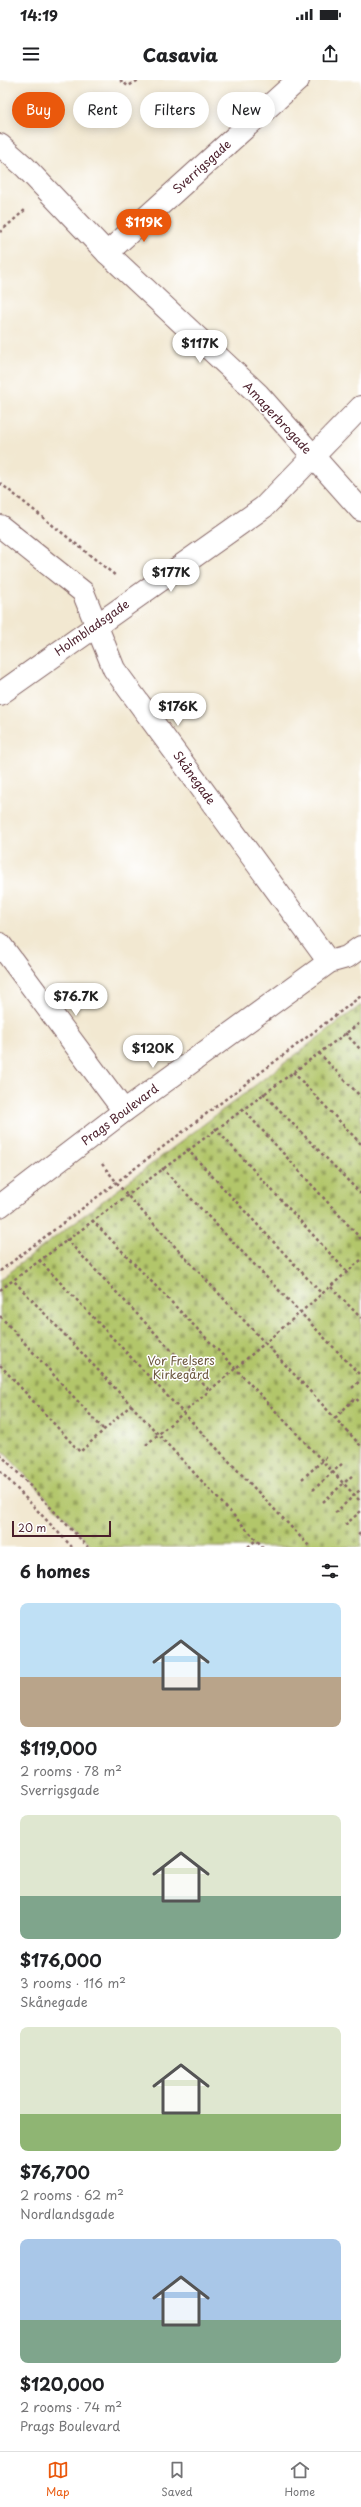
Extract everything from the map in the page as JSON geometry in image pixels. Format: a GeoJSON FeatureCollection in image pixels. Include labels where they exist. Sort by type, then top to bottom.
{"type":"FeatureCollection","features":[{"type":"Feature","properties":{"kind":"street","name":"Sverrigsgade"},"geometry":{"type":"LineString","coordinates":[[106,253],[298,80]]}},
{"type":"Feature","properties":{"kind":"street","name":"Amagerbrogade"},"geometry":{"type":"LineString","coordinates":[[0,145],[25,167],[106,253],[258,394],[361,510]]}},
{"type":"Feature","properties":{"kind":"street","name":"Holmbladsgade"},"geometry":{"type":"LineString","coordinates":[[0,694],[264,507],[361,407]]}},
{"type":"Feature","properties":{"kind":"street","name":"Skånegade"},"geometry":{"type":"LineString","coordinates":[[0,526],[83,592],[95,626],[114,668],[329,962]]}},
{"type":"Feature","properties":{"kind":"street"},"geometry":{"type":"LineString","coordinates":[[0,944],[124,1111]]}},
{"type":"Feature","properties":{"kind":"street","name":"Prags Boulevard"},"geometry":{"type":"LineString","coordinates":[[0,1206],[124,1111],[329,962],[347,957],[361,947]]}},
{"type":"Feature","properties":{"kind":"path"},"geometry":{"type":"LineString","coordinates":[[120,80],[128,86],[139,80]]}},
{"type":"Feature","properties":{"kind":"path"},"geometry":{"type":"LineString","coordinates":[[0,232],[26,209]]}},
{"type":"Feature","properties":{"kind":"path"},"geometry":{"type":"LineString","coordinates":[[0,483],[116,576]]}},
{"type":"Feature","properties":{"kind":"path"},"geometry":{"type":"LineString","coordinates":[[0,1270],[117,1183],[361,996]]}},
{"type":"Feature","properties":{"kind":"path"},"geometry":{"type":"LineString","coordinates":[[0,1290],[126,1194],[361,1022]]}},
{"type":"Feature","properties":{"kind":"path"},"geometry":{"type":"LineString","coordinates":[[345,1033],[361,1050]]}},
{"type":"Feature","properties":{"kind":"path"},"geometry":{"type":"LineString","coordinates":[[319,1053],[361,1097]]}},
{"type":"Feature","properties":{"kind":"path"},"geometry":{"type":"LineString","coordinates":[[293,1072],[361,1144]]}},
{"type":"Feature","properties":{"kind":"path"},"geometry":{"type":"LineString","coordinates":[[263,1093],[361,1194]]}},
{"type":"Feature","properties":{"kind":"path"},"geometry":{"type":"LineString","coordinates":[[242,1108],[361,1239]]}},
{"type":"Feature","properties":{"kind":"path"},"geometry":{"type":"LineString","coordinates":[[215,1128],[347,1272]]}},
{"type":"Feature","properties":{"kind":"path"},"geometry":{"type":"LineString","coordinates":[[84,1142],[126,1194],[361,1446]]}},
{"type":"Feature","properties":{"kind":"path"},"geometry":{"type":"LineString","coordinates":[[187,1149],[322,1294]]}},
{"type":"Feature","properties":{"kind":"path"},"geometry":{"type":"LineString","coordinates":[[162,1168],[361,1376]]}},
{"type":"Feature","properties":{"kind":"path"},"geometry":{"type":"LineString","coordinates":[[92,1220],[236,1369],[361,1502]]}},
{"type":"Feature","properties":{"kind":"path"},"geometry":{"type":"LineString","coordinates":[[66,1239],[210,1391]]}},
{"type":"Feature","properties":{"kind":"path"},"geometry":{"type":"LineString","coordinates":[[39,1260],[310,1547]]}},
{"type":"Feature","properties":{"kind":"path"},"geometry":{"type":"LineString","coordinates":[[146,1445],[361,1260]]}},
{"type":"Feature","properties":{"kind":"path"},"geometry":{"type":"LineString","coordinates":[[358,1263],[361,1266]]}},
{"type":"Feature","properties":{"kind":"path"},"geometry":{"type":"LineString","coordinates":[[13,1280],[263,1547]]}},
{"type":"Feature","properties":{"kind":"path"},"geometry":{"type":"LineString","coordinates":[[331,1286],[361,1318]]}},
{"type":"Feature","properties":{"kind":"path"},"geometry":{"type":"LineString","coordinates":[[0,1316],[104,1430]]}},
{"type":"Feature","properties":{"kind":"path"},"geometry":{"type":"LineString","coordinates":[[0,1365],[80,1452],[131,1405]]}},
{"type":"Feature","properties":{"kind":"path"},"geometry":{"type":"LineString","coordinates":[[352,1388],[361,1380]]}},
{"type":"Feature","properties":{"kind":"path"},"geometry":{"type":"LineString","coordinates":[[335,1418],[355,1398],[361,1403]]}},
{"type":"Feature","properties":{"kind":"path"},"geometry":{"type":"LineString","coordinates":[[0,1454],[88,1547]]}},
{"type":"Feature","properties":{"kind":"path"},"geometry":{"type":"LineString","coordinates":[[302,1479],[329,1455]]}},
{"type":"Feature","properties":{"kind":"path"},"geometry":{"type":"LineString","coordinates":[[313,1490],[344,1462]]}},
{"type":"Feature","properties":{"kind":"path"},"geometry":{"type":"LineString","coordinates":[[0,1471],[72,1547]]}},
{"type":"Feature","properties":{"kind":"path"},"geometry":{"type":"LineString","coordinates":[[323,1502],[354,1474]]}},
{"type":"Feature","properties":{"kind":"path"},"geometry":{"type":"LineString","coordinates":[[335,1514],[361,1489]]}},
{"type":"Feature","properties":{"kind":"path"},"geometry":{"type":"LineString","coordinates":[[345,1525],[361,1511]]}},
{"type":"Feature","properties":{"kind":"path"},"geometry":{"type":"LineString","coordinates":[[248,1547],[256,1540]]}},
{"type":"Feature","properties":{"kind":"green space","name":"Vor Frelsers Kirkegård"},"geometry":{"type":"Polygon","coordinates":[[[361,1005],[361,1547],[93,1547],[0,1448],[0,1279],[361,1005]]]}}]}
